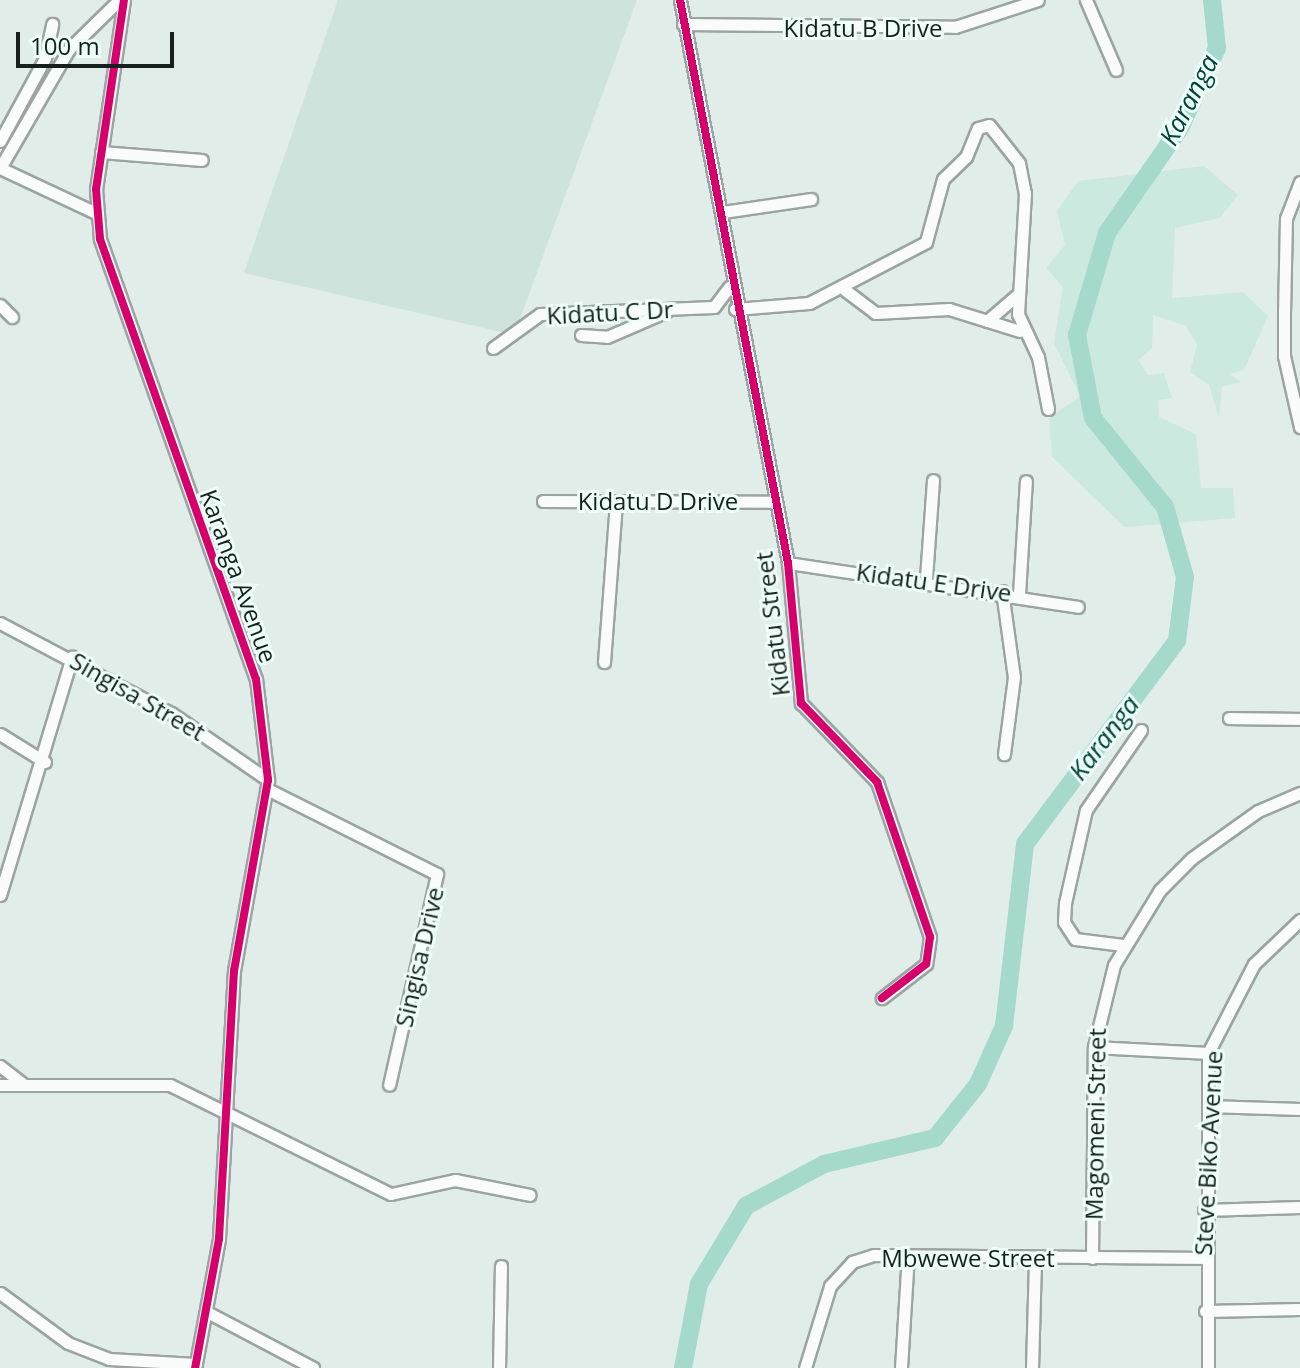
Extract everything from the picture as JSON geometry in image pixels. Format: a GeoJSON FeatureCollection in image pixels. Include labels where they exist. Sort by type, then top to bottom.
{"type":"FeatureCollection","features":[{"type":"Feature","properties":{"kind":"street","name":"Karanga Avenue"},"geometry":{"type":"LineString","coordinates":[[122,0],[101,152],[96,213],[148,388],[256,679],[268,784],[234,970],[207,1312],[195,1366]]}},
{"type":"Feature","properties":{"kind":"street"},"geometry":{"type":"LineString","coordinates":[[96,213],[0,168],[69,49],[122,0]]}},
{"type":"Feature","properties":{"kind":"street","name":"Kidatu Street"},"geometry":{"type":"LineString","coordinates":[[680,0],[723,212],[730,287],[788,563],[801,703],[877,782],[930,937],[926,964],[882,998]]}},
{"type":"Feature","properties":{"kind":"street","name":"Kidatu B Drive"},"geometry":{"type":"LineString","coordinates":[[683,24],[955,27],[1038,0]]}},
{"type":"Feature","properties":{"kind":"street"},"geometry":{"type":"LineString","coordinates":[[1086,0],[1116,70]]}},
{"type":"Feature","properties":{"kind":"street"},"geometry":{"type":"LineString","coordinates":[[0,141],[45,58],[52,24]]}},
{"type":"Feature","properties":{"kind":"street"},"geometry":{"type":"LineString","coordinates":[[735,309],[801,304],[845,290],[926,242],[943,179],[966,157],[978,128],[989,125],[1009,142],[1025,193],[1016,296],[1020,331],[1038,357],[1048,409]]}},
{"type":"Feature","properties":{"kind":"street"},"geometry":{"type":"LineString","coordinates":[[101,152],[202,160]]}},
{"type":"Feature","properties":{"kind":"street"},"geometry":{"type":"LineString","coordinates":[[1300,182],[1286,218],[1284,312],[1284,356],[1300,427]]}},
{"type":"Feature","properties":{"kind":"street"},"geometry":{"type":"LineString","coordinates":[[723,212],[811,199]]}},
{"type":"Feature","properties":{"kind":"street","name":"Kidatu C Dr"},"geometry":{"type":"LineString","coordinates":[[493,348],[540,314],[714,307],[730,287]]}},
{"type":"Feature","properties":{"kind":"street"},"geometry":{"type":"LineString","coordinates":[[845,290],[875,313],[949,309],[1020,331]]}},
{"type":"Feature","properties":{"kind":"street"},"geometry":{"type":"LineString","coordinates":[[987,321],[1016,296]]}},
{"type":"Feature","properties":{"kind":"street"},"geometry":{"type":"LineString","coordinates":[[0,305],[12,317]]}},
{"type":"Feature","properties":{"kind":"street"},"geometry":{"type":"LineString","coordinates":[[581,335],[607,337],[671,309]]}},
{"type":"Feature","properties":{"kind":"street"},"geometry":{"type":"LineString","coordinates":[[926,578],[933,480]]}},
{"type":"Feature","properties":{"kind":"street"},"geometry":{"type":"LineString","coordinates":[[1019,594],[1026,481]]}},
{"type":"Feature","properties":{"kind":"street","name":"Kidatu D Drive"},"geometry":{"type":"LineString","coordinates":[[543,501],[774,502]]}},
{"type":"Feature","properties":{"kind":"street"},"geometry":{"type":"LineString","coordinates":[[604,662],[616,501]]}},
{"type":"Feature","properties":{"kind":"street","name":"Kidatu E Drive"},"geometry":{"type":"LineString","coordinates":[[788,563],[926,578],[1078,607]]}},
{"type":"Feature","properties":{"kind":"street"},"geometry":{"type":"LineString","coordinates":[[1002,591],[1014,677],[1004,754]]}},
{"type":"Feature","properties":{"kind":"street","name":"Singisa Street"},"geometry":{"type":"LineString","coordinates":[[0,623],[72,657],[201,730],[268,784]]}},
{"type":"Feature","properties":{"kind":"street"},"geometry":{"type":"LineString","coordinates":[[0,895],[4,874],[45,762],[72,657]]}},
{"type":"Feature","properties":{"kind":"street"},"geometry":{"type":"LineString","coordinates":[[1229,718],[1300,719]]}},
{"type":"Feature","properties":{"kind":"street"},"geometry":{"type":"LineString","coordinates":[[1123,945],[1075,939],[1064,922],[1065,903],[1086,810],[1141,730]]}},
{"type":"Feature","properties":{"kind":"street"},"geometry":{"type":"LineString","coordinates":[[0,734],[45,762]]}},
{"type":"Feature","properties":{"kind":"street","name":"Singisa Drive"},"geometry":{"type":"LineString","coordinates":[[268,784],[437,874],[389,1085]]}},
{"type":"Feature","properties":{"kind":"street","name":"Magomeni Street"},"geometry":{"type":"LineString","coordinates":[[1092,1258],[1094,1047],[1123,945],[1160,890],[1192,858],[1258,811],[1300,793]]}},
{"type":"Feature","properties":{"kind":"street","name":"Steve Biko Avenue"},"geometry":{"type":"LineString","coordinates":[[1208,1368],[1203,1258],[1208,1053],[1254,964],[1300,920]]}},
{"type":"Feature","properties":{"kind":"street"},"geometry":{"type":"LineString","coordinates":[[1094,1047],[1208,1053]]}},
{"type":"Feature","properties":{"kind":"street"},"geometry":{"type":"LineString","coordinates":[[0,1066],[23,1084]]}},
{"type":"Feature","properties":{"kind":"street"},"geometry":{"type":"LineString","coordinates":[[0,1085],[170,1085],[391,1194],[465,1180],[530,1195]]}},
{"type":"Feature","properties":{"kind":"street"},"geometry":{"type":"LineString","coordinates":[[1208,1106],[1300,1109]]}},
{"type":"Feature","properties":{"kind":"street"},"geometry":{"type":"LineString","coordinates":[[1204,1210],[1300,1207]]}},
{"type":"Feature","properties":{"kind":"street","name":"Mbwewe Street"},"geometry":{"type":"LineString","coordinates":[[805,1368],[830,1286],[842,1270],[874,1255],[1203,1258]]}},
{"type":"Feature","properties":{"kind":"street"},"geometry":{"type":"LineString","coordinates":[[901,1368],[908,1255]]}},
{"type":"Feature","properties":{"kind":"street"},"geometry":{"type":"LineString","coordinates":[[1032,1368],[1035,1258]]}},
{"type":"Feature","properties":{"kind":"street"},"geometry":{"type":"LineString","coordinates":[[499,1368],[501,1266]]}},
{"type":"Feature","properties":{"kind":"street"},"geometry":{"type":"LineString","coordinates":[[0,1293],[68,1343],[109,1359],[195,1366]]}},
{"type":"Feature","properties":{"kind":"street"},"geometry":{"type":"LineString","coordinates":[[1205,1311],[1300,1309]]}},
{"type":"Feature","properties":{"kind":"street"},"geometry":{"type":"LineString","coordinates":[[207,1312],[313,1368]]}},
{"type":"Feature","properties":{"kind":"shaded area"},"geometry":{"type":"Polygon","coordinates":[[[338,0],[637,0],[514,335],[244,273],[338,0]]]}},
{"type":"Feature","properties":{"kind":"shaded area"},"geometry":{"type":"Polygon","coordinates":[[[1204,166],[1238,195],[1220,218],[1175,228],[1172,298],[1243,292],[1268,316],[1244,370],[1230,374],[1241,382],[1222,387],[1219,418],[1209,385],[1190,372],[1197,345],[1186,326],[1153,315],[1152,348],[1138,360],[1148,375],[1164,373],[1172,398],[1158,400],[1159,417],[1196,434],[1201,488],[1233,488],[1235,518],[1125,527],[1052,457],[1049,418],[1080,396],[1054,343],[1063,287],[1046,268],[1065,245],[1057,211],[1078,181],[1204,166]]]}},
{"type":"Feature","properties":{"kind":"waterway","name":"Karanga"},"geometry":{"type":"LineString","coordinates":[[683,1368],[699,1284],[746,1206],[824,1164],[935,1138],[978,1084],[1004,1026],[1025,844],[1177,641],[1185,577],[1165,507],[1093,418],[1077,335],[1107,233],[1180,128],[1217,48],[1212,0]]}},
{"type":"Feature","properties":{"kind":"cycle path"},"geometry":{"type":"LineString","coordinates":[[124,0],[96,189],[100,239],[256,679],[268,780],[234,970],[219,1239],[195,1368]]}},
{"type":"Feature","properties":{"kind":"cycle path"},"geometry":{"type":"LineString","coordinates":[[680,0],[788,563],[801,703],[877,782],[930,937],[926,964],[882,998]]}}]}
